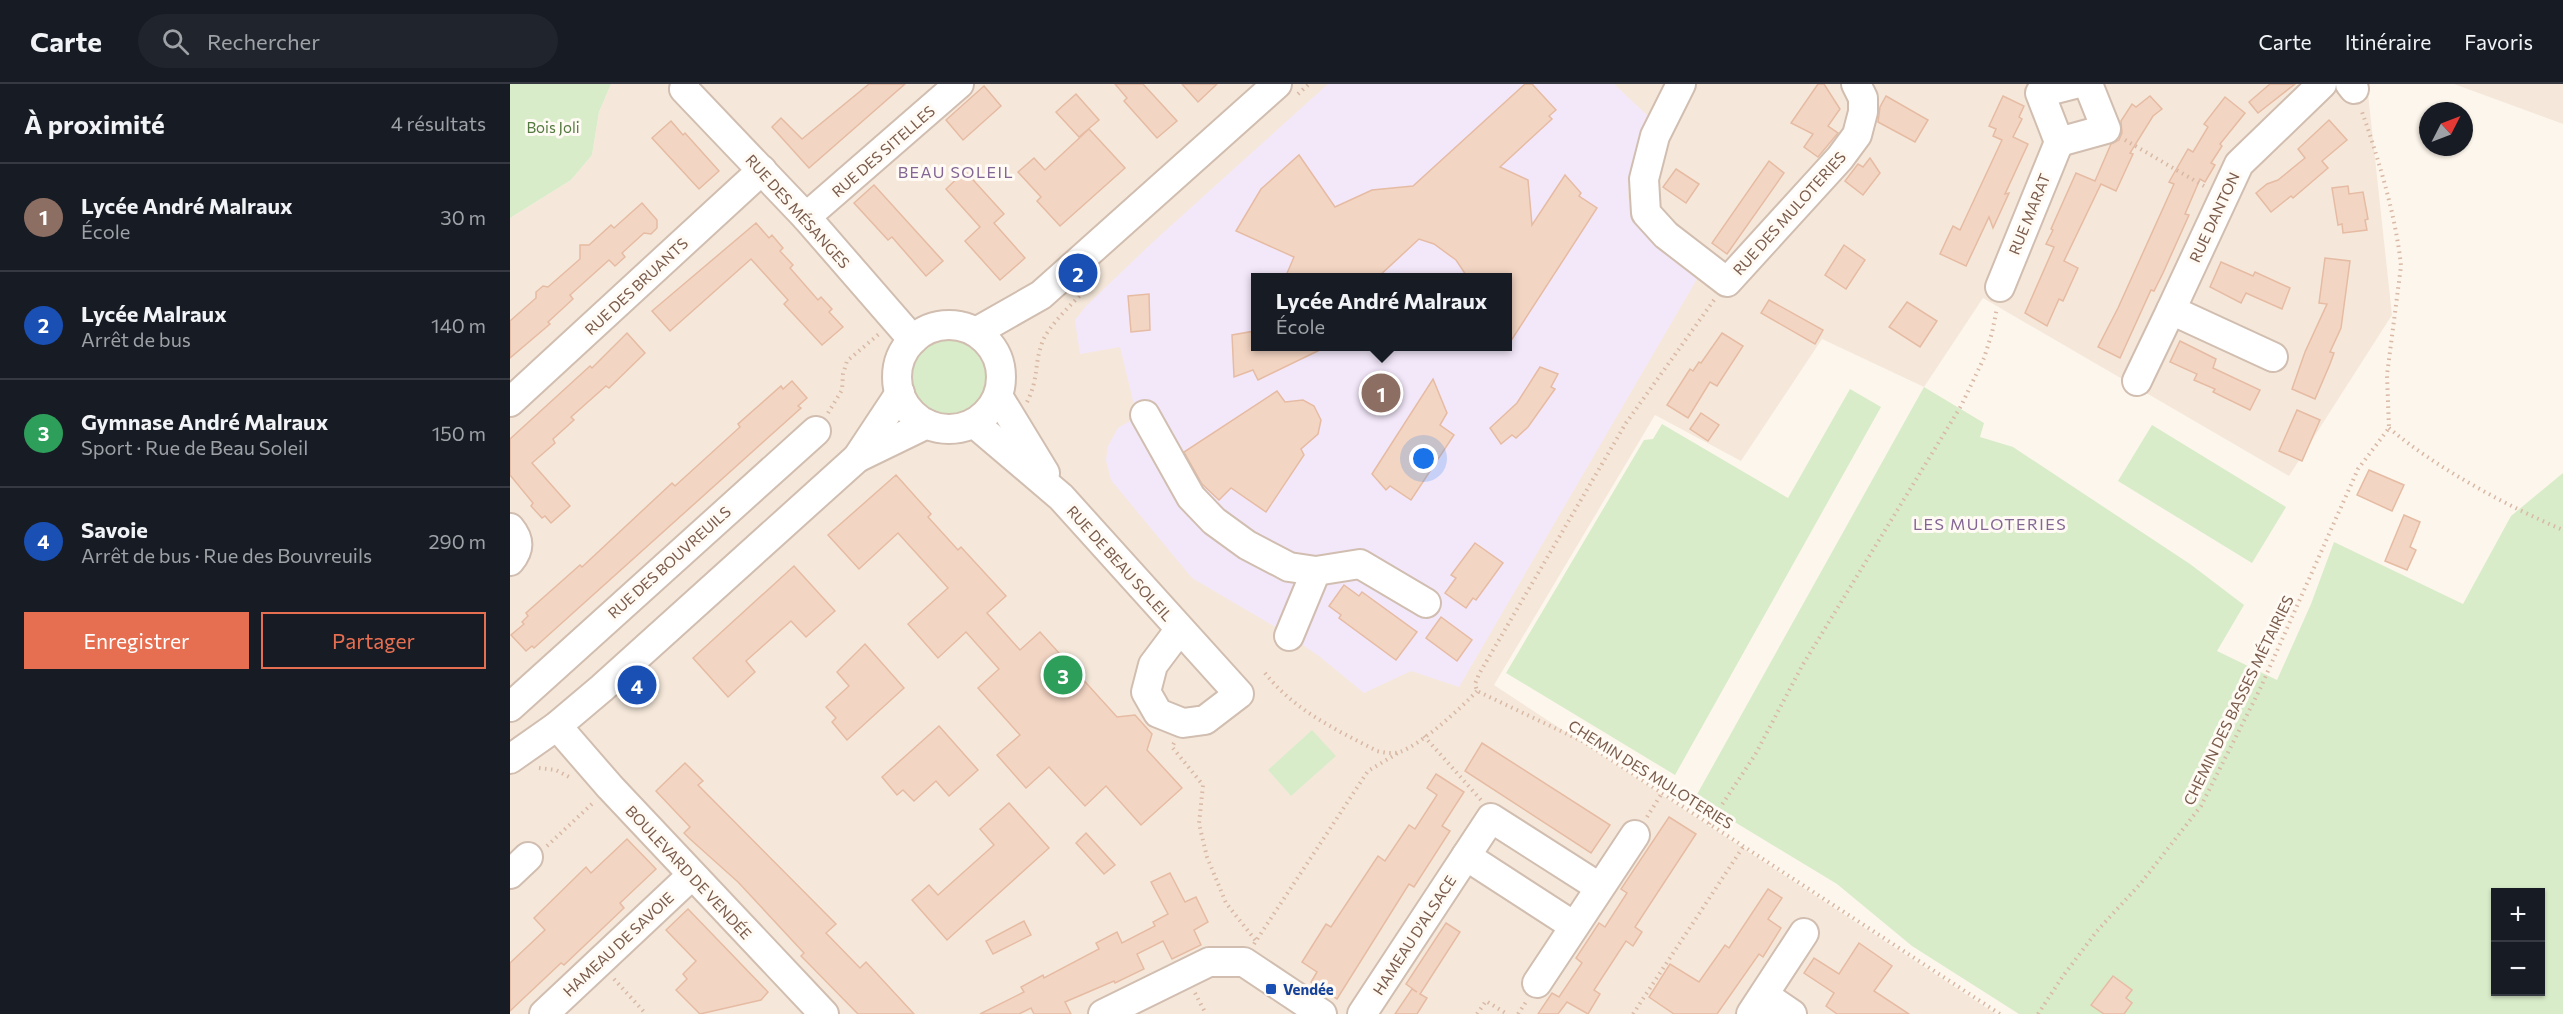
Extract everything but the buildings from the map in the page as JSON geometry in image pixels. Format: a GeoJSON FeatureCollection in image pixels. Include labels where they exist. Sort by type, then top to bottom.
{"type":"FeatureCollection","features":[{"type":"Feature","properties":{"kind":"street","name":"RUE DES MÉSANGES"},"geometry":{"type":"LineString","coordinates":[[685,84],[684,89],[806,217],[913,340]]}},
{"type":"Feature","properties":{"kind":"street","name":"RUE DES SITELLES"},"geometry":{"type":"LineString","coordinates":[[806,217],[959,84]]}},
{"type":"Feature","properties":{"kind":"street","name":"RUE DES MULOTERIES"},"geometry":{"type":"LineString","coordinates":[[1681,84],[1655,136],[1644,179],[1646,213],[1666,235],[1727,282],[1840,158],[1857,135],[1863,112],[1863,98],[1856,84]]}},
{"type":"Feature","properties":{"kind":"street"},"geometry":{"type":"LineString","coordinates":[[2075,84],[2040,93],[2059,142],[2106,129],[2088,84]]}},
{"type":"Feature","properties":{"kind":"street","name":"RUE DANTON"},"geometry":{"type":"LineString","coordinates":[[2137,381],[2239,164],[2322,84]]}},
{"type":"Feature","properties":{"kind":"street"},"geometry":{"type":"LineString","coordinates":[[976,332],[1041,295],[1285,91]]}},
{"type":"Feature","properties":{"kind":"street","name":"RUE MARAT"},"geometry":{"type":"LineString","coordinates":[[2000,287],[2059,142]]}},
{"type":"Feature","properties":{"kind":"street","name":"RUE DES BRUANTS"},"geometry":{"type":"LineString","coordinates":[[510,402],[762,170]]}},
{"type":"Feature","properties":{"kind":"street"},"geometry":{"type":"LineString","coordinates":[[998,357],[1041,295]]}},
{"type":"Feature","properties":{"kind":"street"},"geometry":{"type":"LineString","coordinates":[[2171,310],[2273,357]]}},
{"type":"Feature","properties":{"kind":"street"},"geometry":{"type":"LineString","coordinates":[[943,325],[964,327],[976,332],[987,341],[998,357],[1001,373],[998,396],[991,408],[974,423],[948,429],[927,424],[908,409],[900,393],[897,375],[904,351],[924,331],[943,325]]}},
{"type":"Feature","properties":{"kind":"street"},"geometry":{"type":"LineString","coordinates":[[522,763],[558,726],[857,458],[900,393]]}},
{"type":"Feature","properties":{"kind":"street","name":"RUE DE BEAU SOLEIL"},"geometry":{"type":"LineString","coordinates":[[998,396],[1061,497]]}},
{"type":"Feature","properties":{"kind":"street"},"geometry":{"type":"LineString","coordinates":[[1145,415],[1185,487],[1214,521],[1247,545],[1289,567],[1316,571],[1360,564],[1426,603]]}},
{"type":"Feature","properties":{"kind":"street","name":"RUE DE BEAU SOLEIL"},"geometry":{"type":"LineString","coordinates":[[974,423],[1061,497],[1239,694],[1205,720],[1184,723],[1158,713],[1146,692],[1153,665],[1180,629]]}},
{"type":"Feature","properties":{"kind":"street"},"geometry":{"type":"LineString","coordinates":[[857,458],[927,424]]}},
{"type":"Feature","properties":{"kind":"street","name":"RUE DES BOUVREUILS"},"geometry":{"type":"LineString","coordinates":[[514,693],[816,431]]}},
{"type":"Feature","properties":{"kind":"street"},"geometry":{"type":"LineString","coordinates":[[510,528],[517,537],[518,546],[510,561]]}},
{"type":"Feature","properties":{"kind":"street"},"geometry":{"type":"LineString","coordinates":[[1289,636],[1316,571]]}},
{"type":"Feature","properties":{"kind":"street","name":"BOULEVARD DE VENDÉE"},"geometry":{"type":"LineString","coordinates":[[558,726],[610,787],[824,1014]]}},
{"type":"Feature","properties":{"kind":"street"},"geometry":{"type":"LineString","coordinates":[[1491,818],[1599,887]]}},
{"type":"Feature","properties":{"kind":"street","name":"HAMEAU D'ALSACE"},"geometry":{"type":"LineString","coordinates":[[1362,1014],[1491,818]]}},
{"type":"Feature","properties":{"kind":"street"},"geometry":{"type":"LineString","coordinates":[[1537,983],[1635,835]]}},
{"type":"Feature","properties":{"kind":"street"},"geometry":{"type":"LineString","coordinates":[[1466,856],[1574,926]]}},
{"type":"Feature","properties":{"kind":"street","name":"HAMEAU DE SAVOIE"},"geometry":{"type":"LineString","coordinates":[[544,1014],[692,875]]}},
{"type":"Feature","properties":{"kind":"street"},"geometry":{"type":"LineString","coordinates":[[1792,1014],[1758,1005],[1804,933]]}},
{"type":"Feature","properties":{"kind":"street"},"geometry":{"type":"LineString","coordinates":[[1103,1014],[1209,962],[1250,952],[1322,1014]]}},
{"type":"Feature","properties":{"kind":"path"},"geometry":{"type":"LineString","coordinates":[[1285,91],[1309,84]]}},
{"type":"Feature","properties":{"kind":"path"},"geometry":{"type":"LineString","coordinates":[[2352,86],[2378,156],[2401,266],[2387,375],[2389,428],[2413,448],[2528,515],[2563,530]]}},
{"type":"Feature","properties":{"kind":"path"},"geometry":{"type":"LineString","coordinates":[[2106,129],[2222,197]]}},
{"type":"Feature","properties":{"kind":"path"},"geometry":{"type":"LineString","coordinates":[[1025,406],[1035,386],[1042,342],[1062,315],[1096,280]]}},
{"type":"Feature","properties":{"kind":"path"},"geometry":{"type":"LineString","coordinates":[[1250,952],[1368,771],[1424,736],[1477,691],[1475,684],[1479,674],[1626,423],[1727,282]]}},
{"type":"Feature","properties":{"kind":"path"},"geometry":{"type":"LineString","coordinates":[[1709,824],[1755,755],[1802,666],[1960,406],[1984,358],[1992,333],[2000,287]]}},
{"type":"Feature","properties":{"kind":"path"},"geometry":{"type":"LineString","coordinates":[[816,431],[840,396],[847,361],[879,334]]}},
{"type":"Feature","properties":{"kind":"path","name":"CHEMIN DES BASSES MÉTAIRIES"},"geometry":{"type":"LineString","coordinates":[[2038,1014],[2097,931],[2141,883],[2201,806],[2265,679],[2358,469],[2389,428]]}},
{"type":"Feature","properties":{"kind":"path"},"geometry":{"type":"LineString","coordinates":[[1265,673],[1287,699],[1327,724],[1377,751],[1398,753]]}},
{"type":"Feature","properties":{"kind":"path","name":"CHEMIN DES MULOTERIES"},"geometry":{"type":"LineString","coordinates":[[1477,691],[1584,742],[2000,1014]]}},
{"type":"Feature","properties":{"kind":"path"},"geometry":{"type":"LineString","coordinates":[[1184,723],[1172,747],[1203,785],[1199,824],[1207,857],[1250,952]]}},
{"type":"Feature","properties":{"kind":"path"},"geometry":{"type":"LineString","coordinates":[[1424,736],[1444,762],[1479,796],[1491,818]]}},
{"type":"Feature","properties":{"kind":"path"},"geometry":{"type":"LineString","coordinates":[[522,763],[556,770],[575,779]]}},
{"type":"Feature","properties":{"kind":"path"},"geometry":{"type":"LineString","coordinates":[[519,865],[538,855],[610,787]]}},
{"type":"Feature","properties":{"kind":"path"},"geometry":{"type":"LineString","coordinates":[[1634,1014],[1743,847]]}},
{"type":"Feature","properties":{"kind":"path"},"geometry":{"type":"LineString","coordinates":[[599,963],[646,1014]]}},
{"type":"Feature","properties":{"kind":"path"},"geometry":{"type":"LineString","coordinates":[[1478,1014],[1486,1001],[1507,1014]]}},
{"type":"Feature","properties":{"kind":"shaded area"},"geometry":{"type":"Polygon","coordinates":[[[611,84],[2367,84],[2392,315],[2289,476],[1983,298],[1924,387],[1822,339],[1741,461],[1655,415],[1494,685],[1996,1014],[510,1014],[510,218],[571,180],[592,155],[599,112],[611,84]]]}},
{"type":"Feature","properties":{"kind":"shaded area"},"geometry":{"type":"Polygon","coordinates":[[[1328,84],[1614,84],[1650,118],[1629,176],[1628,198],[1636,222],[1650,241],[1697,279],[1459,687],[1411,671],[1364,693],[1319,656],[1279,629],[1192,578],[1111,480],[1106,460],[1108,446],[1118,428],[1137,417],[1120,347],[1080,354],[1075,320],[1086,306],[1154,241],[1328,84]]]}},
{"type":"Feature","properties":{"kind":"shaded area"},"geometry":{"type":"Polygon","coordinates":[[[2454,84],[2563,84],[2563,124],[2454,84]]]}},
{"type":"Feature","properties":{"kind":"green space","name":"Bois Joli"},"geometry":{"type":"Polygon","coordinates":[[[510,84],[611,84],[599,112],[592,155],[571,180],[510,218],[510,84]]]}},
{"type":"Feature","properties":{"kind":"green space"},"geometry":{"type":"Polygon","coordinates":[[[949,335],[965,338],[979,347],[988,361],[991,377],[988,393],[979,407],[965,416],[949,419],[933,416],[919,407],[910,393],[907,377],[910,361],[919,347],[933,338],[949,335]]]}},
{"type":"Feature","properties":{"kind":"green space"},"geometry":{"type":"Polygon","coordinates":[[[1924,387],[1984,423],[1980,437],[2013,447],[2190,564],[2244,605],[2217,651],[2277,680],[2311,604],[2334,542],[2463,604],[2511,516],[2563,473],[2563,1014],[2019,1014],[1912,946],[1837,884],[1695,798],[1924,387]]]}},
{"type":"Feature","properties":{"kind":"green space"},"geometry":{"type":"Polygon","coordinates":[[[1850,389],[1881,407],[1675,775],[1506,673],[1644,440],[1653,439],[1662,424],[1788,498],[1850,389]]]}},
{"type":"Feature","properties":{"kind":"green space"},"geometry":{"type":"Polygon","coordinates":[[[2152,425],[2286,507],[2252,563],[2118,481],[2152,425]]]}},
{"type":"Feature","properties":{"kind":"green space"},"geometry":{"type":"Polygon","coordinates":[[[1312,730],[1336,756],[1291,796],[1268,770],[1312,730]]]}},
{"type":"Feature","properties":{"kind":"place","name":"Lycée Malraux"},"geometry":{"type":"Point","coordinates":[1078,273]}},
{"type":"Feature","properties":{"kind":"place","name":"Lycée André Malraux"},"geometry":{"type":"Point","coordinates":[1381,393]}},
{"type":"Feature","properties":{"kind":"place","name":"Gymnase André Malraux"},"geometry":{"type":"Point","coordinates":[1063,675]}},
{"type":"Feature","properties":{"kind":"place","name":"Savoie"},"geometry":{"type":"Point","coordinates":[637,685]}},
{"type":"Feature","properties":{"kind":"place","name":"Vendée"},"geometry":{"type":"Point","coordinates":[1271,989]}},
{"type":"Feature","properties":{"kind":"district","name":"BEAU SOLEIL"},"geometry":{"type":"Point","coordinates":[956,171]}},
{"type":"Feature","properties":{"kind":"district","name":"LES MULOTERIES"},"geometry":{"type":"Point","coordinates":[1990,523]}}]}
